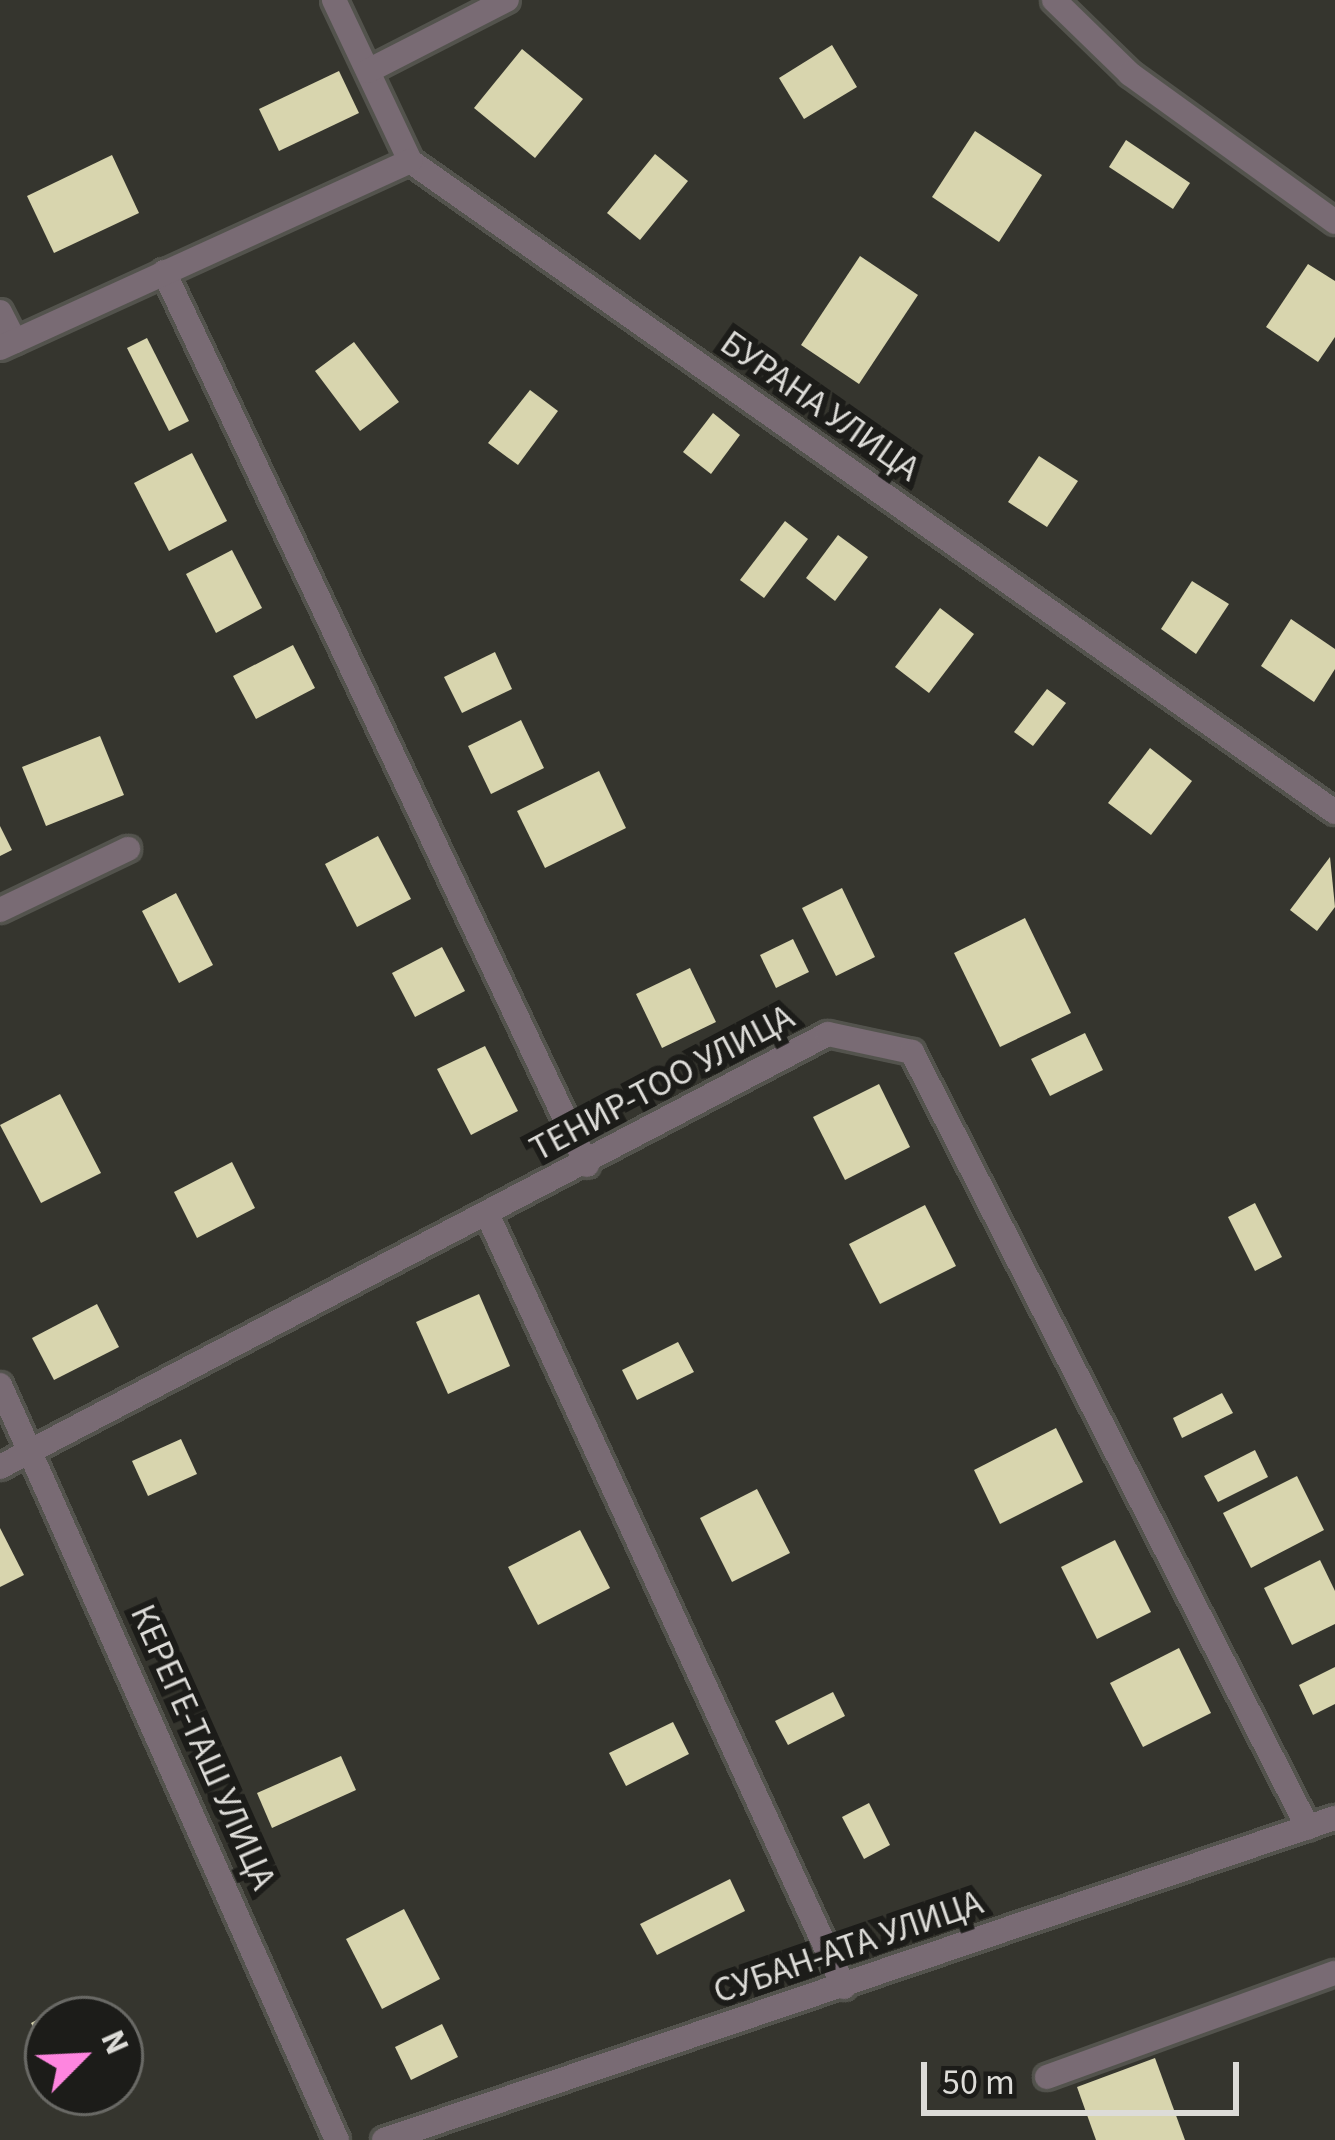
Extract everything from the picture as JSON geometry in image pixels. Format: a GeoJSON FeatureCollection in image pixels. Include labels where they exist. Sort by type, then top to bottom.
{"type":"FeatureCollection","features":[{"type":"Feature","properties":{"kind":"street","name":"БУРАНА УЛИЦА"},"geometry":{"type":"LineString","coordinates":[[334,0],[410,161],[1335,812]]}},
{"type":"Feature","properties":{"kind":"street"},"geometry":{"type":"LineString","coordinates":[[368,71],[507,0]]}},
{"type":"Feature","properties":{"kind":"street"},"geometry":{"type":"LineString","coordinates":[[1054,0],[1130,74],[1335,222]]}},
{"type":"Feature","properties":{"kind":"street"},"geometry":{"type":"LineString","coordinates":[[0,312],[8,345],[410,161]]}},
{"type":"Feature","properties":{"kind":"street"},"geometry":{"type":"LineString","coordinates":[[164,272],[587,1165]]}},
{"type":"Feature","properties":{"kind":"street"},"geometry":{"type":"LineString","coordinates":[[0,910],[128,849]]}},
{"type":"Feature","properties":{"kind":"street","name":"ТЕНИР-ТОО УЛИЦА"},"geometry":{"type":"LineString","coordinates":[[0,1467],[488,1218],[828,1034],[912,1052],[1308,1828]]}},
{"type":"Feature","properties":{"kind":"street"},"geometry":{"type":"LineString","coordinates":[[488,1218],[844,1987]]}},
{"type":"Feature","properties":{"kind":"street","name":"КЕРЕГЕ-ТАШ УЛИЦА"},"geometry":{"type":"LineString","coordinates":[[0,1385],[337,2140]]}},
{"type":"Feature","properties":{"kind":"street","name":"СУБАН-АТА УЛИЦА"},"geometry":{"type":"LineString","coordinates":[[384,2140],[1335,1818]]}},
{"type":"Feature","properties":{"kind":"street"},"geometry":{"type":"LineString","coordinates":[[1047,2077],[1335,1973]]}},
{"type":"Feature","properties":{"kind":"building"},"geometry":{"type":"Polygon","coordinates":[[[832,45],[857,87],[804,119],[779,78],[832,45]]]}},
{"type":"Feature","properties":{"kind":"building"},"geometry":{"type":"Polygon","coordinates":[[[522,49],[583,99],[535,158],[474,108],[522,49]]]}},
{"type":"Feature","properties":{"kind":"building"},"geometry":{"type":"Polygon","coordinates":[[[339,71],[359,113],[279,151],[259,109],[339,71]]]}},
{"type":"Feature","properties":{"kind":"building"},"geometry":{"type":"Polygon","coordinates":[[[975,131],[1042,175],[999,242],[932,197],[975,131]]]}},
{"type":"Feature","properties":{"kind":"building"},"geometry":{"type":"Polygon","coordinates":[[[1126,140],[1190,183],[1173,209],[1109,167],[1126,140]]]}},
{"type":"Feature","properties":{"kind":"building"},"geometry":{"type":"Polygon","coordinates":[[[655,154],[688,181],[640,240],[607,213],[655,154]]]}},
{"type":"Feature","properties":{"kind":"building"},"geometry":{"type":"Polygon","coordinates":[[[112,155],[139,213],[54,253],[27,196],[112,155]]]}},
{"type":"Feature","properties":{"kind":"building"},"geometry":{"type":"Polygon","coordinates":[[[860,256],[918,295],[859,384],[801,345],[860,256]]]}},
{"type":"Feature","properties":{"kind":"building"},"geometry":{"type":"Polygon","coordinates":[[[1308,264],[1335,281],[1335,337],[1318,362],[1266,327],[1308,264]]]}},
{"type":"Feature","properties":{"kind":"building"},"geometry":{"type":"Polygon","coordinates":[[[147,338],[189,421],[169,431],[127,348],[147,338]]]}},
{"type":"Feature","properties":{"kind":"building"},"geometry":{"type":"Polygon","coordinates":[[[354,342],[399,402],[360,431],[315,371],[354,342]]]}},
{"type":"Feature","properties":{"kind":"building"},"geometry":{"type":"Polygon","coordinates":[[[530,390],[558,411],[518,465],[488,443],[530,390]]]}},
{"type":"Feature","properties":{"kind":"building"},"geometry":{"type":"Polygon","coordinates":[[[713,413],[740,435],[711,474],[683,452],[713,413]]]}},
{"type":"Feature","properties":{"kind":"building"},"geometry":{"type":"Polygon","coordinates":[[[192,453],[227,521],[169,551],[134,483],[192,453]]]}},
{"type":"Feature","properties":{"kind":"building"},"geometry":{"type":"Polygon","coordinates":[[[1039,456],[1078,481],[1047,527],[1008,502],[1039,456]]]}},
{"type":"Feature","properties":{"kind":"building"},"geometry":{"type":"Polygon","coordinates":[[[785,521],[808,539],[764,598],[740,580],[785,521]]]}},
{"type":"Feature","properties":{"kind":"building"},"geometry":{"type":"Polygon","coordinates":[[[838,535],[868,557],[835,601],[806,578],[838,535]]]}},
{"type":"Feature","properties":{"kind":"building"},"geometry":{"type":"Polygon","coordinates":[[[232,550],[262,608],[216,633],[186,574],[232,550]]]}},
{"type":"Feature","properties":{"kind":"building"},"geometry":{"type":"Polygon","coordinates":[[[1192,581],[1229,604],[1196,654],[1161,629],[1192,581]]]}},
{"type":"Feature","properties":{"kind":"building"},"geometry":{"type":"Polygon","coordinates":[[[940,608],[974,634],[929,693],[895,667],[940,608]]]}},
{"type":"Feature","properties":{"kind":"building"},"geometry":{"type":"Polygon","coordinates":[[[1291,619],[1335,649],[1335,669],[1314,702],[1261,666],[1291,619]]]}},
{"type":"Feature","properties":{"kind":"building"},"geometry":{"type":"Polygon","coordinates":[[[293,645],[315,688],[256,719],[233,676],[293,645]]]}},
{"type":"Feature","properties":{"kind":"building"},"geometry":{"type":"Polygon","coordinates":[[[495,652],[512,689],[462,713],[444,677],[495,652]]]}},
{"type":"Feature","properties":{"kind":"building"},"geometry":{"type":"Polygon","coordinates":[[[1047,689],[1066,703],[1033,746],[1014,732],[1047,689]]]}},
{"type":"Feature","properties":{"kind":"building"},"geometry":{"type":"Polygon","coordinates":[[[521,720],[544,768],[491,794],[468,746],[521,720]]]}},
{"type":"Feature","properties":{"kind":"building"},"geometry":{"type":"Polygon","coordinates":[[[100,736],[124,795],[46,826],[22,767],[100,736]]]}},
{"type":"Feature","properties":{"kind":"building"},"geometry":{"type":"Polygon","coordinates":[[[1150,748],[1192,781],[1151,835],[1108,803],[1150,748]]]}},
{"type":"Feature","properties":{"kind":"building"},"geometry":{"type":"Polygon","coordinates":[[[599,771],[626,828],[545,868],[517,811],[599,771]]]}},
{"type":"Feature","properties":{"kind":"building"},"geometry":{"type":"Polygon","coordinates":[[[0,826],[12,850],[0,856],[0,826]]]}},
{"type":"Feature","properties":{"kind":"building"},"geometry":{"type":"Polygon","coordinates":[[[378,836],[411,899],[357,927],[325,864],[378,836]]]}},
{"type":"Feature","properties":{"kind":"building"},"geometry":{"type":"Polygon","coordinates":[[[1330,857],[1335,907],[1317,931],[1290,910],[1330,857]]]}},
{"type":"Feature","properties":{"kind":"building"},"geometry":{"type":"Polygon","coordinates":[[[842,888],[875,957],[836,976],[802,908],[842,888]]]}},
{"type":"Feature","properties":{"kind":"building"},"geometry":{"type":"Polygon","coordinates":[[[176,893],[213,965],[179,983],[142,911],[176,893]]]}},
{"type":"Feature","properties":{"kind":"building"},"geometry":{"type":"Polygon","coordinates":[[[1025,918],[1071,1013],[1000,1047],[954,953],[1025,918]]]}},
{"type":"Feature","properties":{"kind":"building"},"geometry":{"type":"Polygon","coordinates":[[[793,939],[809,972],[776,988],[760,955],[793,939]]]}},
{"type":"Feature","properties":{"kind":"building"},"geometry":{"type":"Polygon","coordinates":[[[442,947],[465,991],[415,1017],[392,973],[442,947]]]}},
{"type":"Feature","properties":{"kind":"building"},"geometry":{"type":"Polygon","coordinates":[[[690,968],[716,1022],[662,1048],[636,994],[690,968]]]}},
{"type":"Feature","properties":{"kind":"building"},"geometry":{"type":"Polygon","coordinates":[[[1085,1033],[1103,1070],[1050,1096],[1031,1059],[1085,1033]]]}},
{"type":"Feature","properties":{"kind":"building"},"geometry":{"type":"Polygon","coordinates":[[[485,1046],[518,1111],[471,1135],[437,1069],[485,1046]]]}},
{"type":"Feature","properties":{"kind":"building"},"geometry":{"type":"Polygon","coordinates":[[[879,1084],[910,1147],[845,1180],[813,1117],[879,1084]]]}},
{"type":"Feature","properties":{"kind":"building"},"geometry":{"type":"Polygon","coordinates":[[[60,1094],[101,1173],[41,1203],[0,1125],[60,1094]]]}},
{"type":"Feature","properties":{"kind":"building"},"geometry":{"type":"Polygon","coordinates":[[[232,1162],[255,1208],[197,1238],[174,1192],[232,1162]]]}},
{"type":"Feature","properties":{"kind":"building"},"geometry":{"type":"Polygon","coordinates":[[[1255,1203],[1282,1257],[1255,1271],[1228,1217],[1255,1203]]]}},
{"type":"Feature","properties":{"kind":"building"},"geometry":{"type":"Polygon","coordinates":[[[925,1205],[956,1266],[880,1304],[849,1244],[925,1205]]]}},
{"type":"Feature","properties":{"kind":"building"},"geometry":{"type":"Polygon","coordinates":[[[479,1294],[510,1366],[448,1394],[416,1322],[479,1294]]]}},
{"type":"Feature","properties":{"kind":"building"},"geometry":{"type":"Polygon","coordinates":[[[97,1304],[119,1347],[54,1380],[32,1338],[97,1304]]]}},
{"type":"Feature","properties":{"kind":"building"},"geometry":{"type":"Polygon","coordinates":[[[678,1342],[694,1372],[637,1400],[622,1370],[678,1342]]]}},
{"type":"Feature","properties":{"kind":"building"},"geometry":{"type":"Polygon","coordinates":[[[1222,1393],[1233,1413],[1182,1438],[1173,1418],[1222,1393]]]}},
{"type":"Feature","properties":{"kind":"building"},"geometry":{"type":"Polygon","coordinates":[[[1056,1428],[1083,1482],[1000,1524],[974,1470],[1056,1428]]]}},
{"type":"Feature","properties":{"kind":"building"},"geometry":{"type":"Polygon","coordinates":[[[181,1439],[197,1474],[148,1496],[132,1461],[181,1439]]]}},
{"type":"Feature","properties":{"kind":"building"},"geometry":{"type":"Polygon","coordinates":[[[1255,1450],[1268,1477],[1218,1502],[1204,1476],[1255,1450]]]}},
{"type":"Feature","properties":{"kind":"building"},"geometry":{"type":"Polygon","coordinates":[[[1297,1476],[1324,1530],[1251,1568],[1223,1513],[1297,1476]]]}},
{"type":"Feature","properties":{"kind":"building"},"geometry":{"type":"Polygon","coordinates":[[[757,1489],[790,1553],[732,1582],[700,1518],[757,1489]]]}},
{"type":"Feature","properties":{"kind":"building"},"geometry":{"type":"Polygon","coordinates":[[[0,1528],[24,1575],[0,1587],[0,1528]]]}},
{"type":"Feature","properties":{"kind":"building"},"geometry":{"type":"Polygon","coordinates":[[[580,1530],[610,1588],[538,1625],[508,1567],[580,1530]]]}},
{"type":"Feature","properties":{"kind":"building"},"geometry":{"type":"Polygon","coordinates":[[[1115,1540],[1151,1612],[1097,1639],[1061,1567],[1115,1540]]]}},
{"type":"Feature","properties":{"kind":"building"},"geometry":{"type":"Polygon","coordinates":[[[1320,1560],[1335,1591],[1335,1624],[1292,1645],[1264,1588],[1320,1560]]]}},
{"type":"Feature","properties":{"kind":"building"},"geometry":{"type":"Polygon","coordinates":[[[1179,1648],[1211,1713],[1143,1747],[1110,1683],[1179,1648]]]}},
{"type":"Feature","properties":{"kind":"building"},"geometry":{"type":"Polygon","coordinates":[[[1335,1667],[1335,1704],[1313,1715],[1299,1685],[1335,1667]]]}},
{"type":"Feature","properties":{"kind":"building"},"geometry":{"type":"Polygon","coordinates":[[[833,1692],[845,1716],[788,1745],[775,1721],[833,1692]]]}},
{"type":"Feature","properties":{"kind":"building"},"geometry":{"type":"Polygon","coordinates":[[[673,1722],[689,1754],[626,1786],[609,1753],[673,1722]]]}},
{"type":"Feature","properties":{"kind":"building"},"geometry":{"type":"Polygon","coordinates":[[[341,1756],[356,1790],[272,1828],[257,1793],[341,1756]]]}},
{"type":"Feature","properties":{"kind":"building"},"geometry":{"type":"Polygon","coordinates":[[[869,1803],[890,1845],[864,1859],[842,1817],[869,1803]]]}},
{"type":"Feature","properties":{"kind":"building"},"geometry":{"type":"Polygon","coordinates":[[[730,1879],[745,1911],[657,1955],[640,1924],[730,1879]]]}},
{"type":"Feature","properties":{"kind":"building"},"geometry":{"type":"Polygon","coordinates":[[[404,1909],[440,1979],[382,2009],[346,1939],[404,1909]]]}},
{"type":"Feature","properties":{"kind":"building"},"geometry":{"type":"Polygon","coordinates":[[[442,2024],[458,2057],[411,2080],[395,2047],[442,2024]]]}},
{"type":"Feature","properties":{"kind":"building"},"geometry":{"type":"Polygon","coordinates":[[[1155,2058],[1185,2140],[1096,2140],[1077,2087],[1155,2058]]]}}]}
